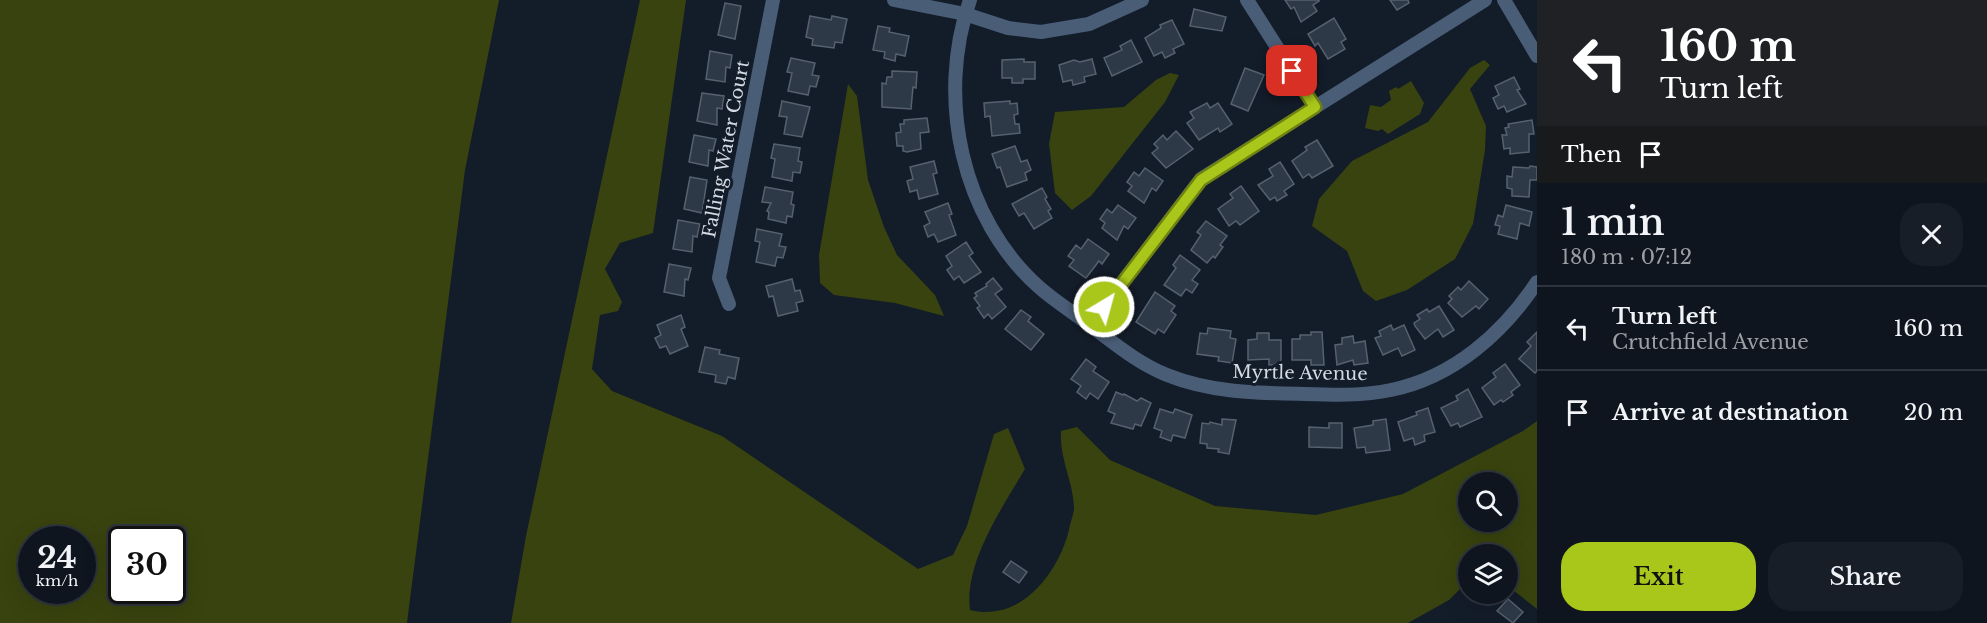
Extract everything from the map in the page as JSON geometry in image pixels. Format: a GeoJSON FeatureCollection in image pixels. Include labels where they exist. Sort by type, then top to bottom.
{"type":"FeatureCollection","features":[{"type":"Feature","properties":{"kind":"street","name":"Falling Water Court"},"geometry":{"type":"LineString","coordinates":[[729,304],[719,278],[773,0]]}},
{"type":"Feature","properties":{"kind":"street"},"geometry":{"type":"LineString","coordinates":[[894,0],[965,14],[1008,28],[1041,32],[1089,24],[1142,0]]}},
{"type":"Feature","properties":{"kind":"street","name":"Myrtle Avenue"},"geometry":{"type":"LineString","coordinates":[[970,0],[965,14],[954,95],[965,165],[977,199],[998,238],[1040,288],[1127,354],[1156,370],[1200,386],[1240,393],[1345,395],[1392,390],[1430,378],[1463,360],[1494,335],[1519,309],[1537,282]]}},
{"type":"Feature","properties":{"kind":"street"},"geometry":{"type":"LineString","coordinates":[[1247,0],[1315,107]]}},
{"type":"Feature","properties":{"kind":"street"},"geometry":{"type":"LineString","coordinates":[[1090,325],[1201,180],[1485,0]]}},
{"type":"Feature","properties":{"kind":"street"},"geometry":{"type":"LineString","coordinates":[[1504,0],[1537,56]]}},
{"type":"Feature","properties":{"kind":"green space"},"geometry":{"type":"Polygon","coordinates":[[[0,0],[499,0],[465,170],[407,623],[0,623],[0,0]]]}},
{"type":"Feature","properties":{"kind":"green space"},"geometry":{"type":"Polygon","coordinates":[[[640,0],[686,0],[653,233],[620,243],[605,269],[622,302],[618,311],[600,315],[592,369],[612,391],[722,436],[918,569],[953,555],[967,526],[994,434],[1008,428],[1025,469],[996,518],[979,555],[970,592],[970,610],[989,612],[1006,609],[1022,601],[1047,577],[1057,562],[1069,530],[1074,507],[1062,451],[1061,431],[1077,427],[1110,460],[1215,506],[1316,515],[1403,494],[1523,431],[1537,421],[1537,609],[1518,594],[1518,544],[1458,544],[1458,591],[1449,600],[1408,623],[511,623],[526,536],[640,0]]]}},
{"type":"Feature","properties":{"kind":"green space"},"geometry":{"type":"Polygon","coordinates":[[[1484,60],[1490,65],[1470,89],[1486,126],[1485,150],[1473,224],[1455,259],[1407,290],[1376,301],[1363,291],[1347,251],[1312,226],[1319,199],[1352,161],[1428,122],[1470,68],[1484,60]]]}},
{"type":"Feature","properties":{"kind":"green space"},"geometry":{"type":"Polygon","coordinates":[[[1170,73],[1179,75],[1165,102],[1091,196],[1072,210],[1055,193],[1049,144],[1055,112],[1124,107],[1156,80],[1170,73]]]}},
{"type":"Feature","properties":{"kind":"green space"},"geometry":{"type":"Polygon","coordinates":[[[1411,81],[1424,103],[1420,114],[1388,134],[1382,129],[1378,131],[1365,128],[1370,105],[1381,107],[1391,100],[1389,91],[1396,87],[1398,89],[1411,81]]]}},
{"type":"Feature","properties":{"kind":"green space"},"geometry":{"type":"Polygon","coordinates":[[[848,84],[857,96],[868,180],[884,227],[897,255],[935,295],[944,316],[895,303],[834,295],[820,283],[819,255],[848,84]]]}},
{"type":"Feature","properties":{"kind":"building"},"geometry":{"type":"Polygon","coordinates":[[[1285,0],[1319,1],[1313,5],[1317,11],[1301,22],[1294,7],[1291,9],[1285,0]]]}},
{"type":"Feature","properties":{"kind":"building"},"geometry":{"type":"Polygon","coordinates":[[[1390,0],[1408,0],[1409,3],[1397,10],[1390,0]]]}},
{"type":"Feature","properties":{"kind":"building"},"geometry":{"type":"Polygon","coordinates":[[[725,3],[741,6],[735,39],[718,35],[725,3]]]}},
{"type":"Feature","properties":{"kind":"building"},"geometry":{"type":"Polygon","coordinates":[[[1194,9],[1226,17],[1222,31],[1190,26],[1194,9]]]}},
{"type":"Feature","properties":{"kind":"building"},"geometry":{"type":"Polygon","coordinates":[[[810,16],[831,20],[832,16],[847,19],[842,43],[835,42],[834,48],[812,45],[813,39],[806,37],[810,16]]]}},
{"type":"Feature","properties":{"kind":"building"},"geometry":{"type":"Polygon","coordinates":[[[1334,18],[1346,39],[1341,42],[1345,49],[1328,59],[1318,43],[1315,46],[1308,34],[1334,18]]]}},
{"type":"Feature","properties":{"kind":"building"},"geometry":{"type":"Polygon","coordinates":[[[1172,20],[1184,44],[1173,49],[1175,53],[1165,58],[1162,52],[1154,56],[1145,38],[1161,28],[1160,25],[1172,20]]]}},
{"type":"Feature","properties":{"kind":"building"},"geometry":{"type":"Polygon","coordinates":[[[878,26],[890,28],[889,32],[909,36],[905,56],[896,54],[895,61],[884,58],[885,52],[873,50],[878,26]]]}},
{"type":"Feature","properties":{"kind":"building"},"geometry":{"type":"Polygon","coordinates":[[[1131,40],[1142,62],[1112,76],[1104,58],[1122,50],[1120,46],[1131,40]]]}},
{"type":"Feature","properties":{"kind":"building"},"geometry":{"type":"Polygon","coordinates":[[[710,51],[732,55],[730,68],[726,67],[725,82],[706,79],[710,51]]]}},
{"type":"Feature","properties":{"kind":"building"},"geometry":{"type":"Polygon","coordinates":[[[791,58],[815,63],[812,75],[819,76],[816,87],[810,86],[808,95],[788,91],[792,73],[787,72],[791,58]]]}},
{"type":"Feature","properties":{"kind":"building"},"geometry":{"type":"Polygon","coordinates":[[[1024,59],[1024,62],[1035,62],[1035,79],[1023,79],[1023,83],[1012,83],[1012,78],[1002,78],[1002,60],[1024,59]]]}},
{"type":"Feature","properties":{"kind":"building"},"geometry":{"type":"Polygon","coordinates":[[[1092,59],[1096,74],[1084,77],[1085,82],[1073,85],[1072,80],[1063,82],[1059,65],[1074,60],[1080,62],[1092,59]]]}},
{"type":"Feature","properties":{"kind":"building"},"geometry":{"type":"Polygon","coordinates":[[[1245,68],[1264,75],[1248,111],[1231,104],[1245,68]]]}},
{"type":"Feature","properties":{"kind":"building"},"geometry":{"type":"Polygon","coordinates":[[[892,71],[917,72],[911,109],[882,107],[882,83],[886,84],[887,77],[892,77],[892,71]]]}},
{"type":"Feature","properties":{"kind":"building"},"geometry":{"type":"Polygon","coordinates":[[[1514,77],[1520,89],[1517,90],[1526,104],[1507,112],[1504,106],[1498,109],[1493,98],[1499,95],[1495,86],[1514,77]]]}},
{"type":"Feature","properties":{"kind":"building"},"geometry":{"type":"Polygon","coordinates":[[[702,93],[724,96],[722,109],[717,108],[717,125],[697,121],[702,93]]]}},
{"type":"Feature","properties":{"kind":"building"},"geometry":{"type":"Polygon","coordinates":[[[782,101],[810,107],[802,137],[784,134],[787,117],[779,116],[782,101]]]}},
{"type":"Feature","properties":{"kind":"building"},"geometry":{"type":"Polygon","coordinates":[[[1010,101],[1010,104],[1017,103],[1018,114],[1014,115],[1015,124],[1019,124],[1020,133],[992,136],[990,116],[985,117],[984,103],[1010,101]]]}},
{"type":"Feature","properties":{"kind":"building"},"geometry":{"type":"Polygon","coordinates":[[[1207,103],[1210,108],[1218,103],[1232,124],[1220,132],[1218,128],[1199,140],[1187,123],[1194,118],[1190,112],[1207,103]]]}},
{"type":"Feature","properties":{"kind":"building"},"geometry":{"type":"Polygon","coordinates":[[[927,118],[929,132],[920,133],[921,149],[907,152],[903,151],[903,146],[897,146],[896,133],[901,132],[900,124],[904,124],[904,120],[927,118]]]}},
{"type":"Feature","properties":{"kind":"building"},"geometry":{"type":"Polygon","coordinates":[[[1532,120],[1534,134],[1529,134],[1529,152],[1510,154],[1510,148],[1504,149],[1502,135],[1507,135],[1505,128],[1509,127],[1508,124],[1532,120]]]}},
{"type":"Feature","properties":{"kind":"building"},"geometry":{"type":"Polygon","coordinates":[[[1176,131],[1193,149],[1166,168],[1152,153],[1158,148],[1154,144],[1163,135],[1167,140],[1176,131]]]}},
{"type":"Feature","properties":{"kind":"building"},"geometry":{"type":"Polygon","coordinates":[[[694,135],[716,139],[713,151],[709,150],[708,166],[689,162],[694,135]]]}},
{"type":"Feature","properties":{"kind":"building"},"geometry":{"type":"Polygon","coordinates":[[[1317,140],[1333,166],[1312,178],[1309,174],[1303,178],[1292,161],[1307,150],[1305,147],[1317,140]]]}},
{"type":"Feature","properties":{"kind":"building"},"geometry":{"type":"Polygon","coordinates":[[[774,144],[800,148],[798,161],[802,162],[800,173],[793,172],[792,181],[772,177],[775,159],[771,158],[774,144]]]}},
{"type":"Feature","properties":{"kind":"building"},"geometry":{"type":"Polygon","coordinates":[[[1015,146],[1021,162],[1027,160],[1031,170],[1025,173],[1027,180],[1007,187],[1000,167],[997,168],[992,154],[1015,146]]]}},
{"type":"Feature","properties":{"kind":"building"},"geometry":{"type":"Polygon","coordinates":[[[934,161],[937,173],[933,174],[938,194],[919,199],[917,190],[910,192],[907,181],[913,179],[910,167],[934,161]]]}},
{"type":"Feature","properties":{"kind":"building"},"geometry":{"type":"Polygon","coordinates":[[[1280,162],[1294,184],[1284,191],[1287,195],[1277,201],[1275,197],[1270,200],[1258,185],[1273,176],[1269,169],[1280,162]]]}},
{"type":"Feature","properties":{"kind":"building"},"geometry":{"type":"Polygon","coordinates":[[[1530,166],[1537,167],[1537,180],[1530,180],[1529,197],[1512,196],[1512,189],[1507,188],[1507,176],[1512,177],[1513,167],[1529,168],[1530,166]]]}},
{"type":"Feature","properties":{"kind":"building"},"geometry":{"type":"Polygon","coordinates":[[[1145,168],[1163,181],[1156,191],[1152,188],[1144,203],[1128,191],[1132,186],[1127,182],[1134,172],[1139,176],[1145,168]]]}},
{"type":"Feature","properties":{"kind":"building"},"geometry":{"type":"Polygon","coordinates":[[[690,177],[707,180],[702,213],[684,209],[690,177]]]}},
{"type":"Feature","properties":{"kind":"building"},"geometry":{"type":"Polygon","coordinates":[[[1241,186],[1259,211],[1240,225],[1236,221],[1229,226],[1218,209],[1233,198],[1230,194],[1241,186]]]}},
{"type":"Feature","properties":{"kind":"building"},"geometry":{"type":"Polygon","coordinates":[[[765,187],[793,192],[792,217],[787,216],[786,223],[768,219],[769,212],[767,211],[771,203],[762,202],[765,187]]]}},
{"type":"Feature","properties":{"kind":"building"},"geometry":{"type":"Polygon","coordinates":[[[1042,188],[1051,209],[1048,211],[1052,218],[1034,229],[1024,213],[1019,216],[1012,204],[1042,188]]]}},
{"type":"Feature","properties":{"kind":"building"},"geometry":{"type":"Polygon","coordinates":[[[948,203],[952,214],[949,215],[956,235],[938,242],[934,234],[928,237],[924,226],[930,223],[925,212],[948,203]]]}},
{"type":"Feature","properties":{"kind":"building"},"geometry":{"type":"Polygon","coordinates":[[[1118,205],[1136,218],[1128,229],[1124,226],[1117,240],[1102,228],[1105,223],[1100,219],[1107,209],[1112,213],[1118,205]]]}},
{"type":"Feature","properties":{"kind":"building"},"geometry":{"type":"Polygon","coordinates":[[[1506,205],[1532,212],[1529,226],[1520,223],[1517,239],[1498,234],[1500,226],[1495,225],[1498,215],[1503,217],[1506,205]]]}},
{"type":"Feature","properties":{"kind":"building"},"geometry":{"type":"Polygon","coordinates":[[[678,220],[700,224],[697,237],[693,236],[692,252],[673,249],[678,220]]]}},
{"type":"Feature","properties":{"kind":"building"},"geometry":{"type":"Polygon","coordinates":[[[1206,221],[1227,236],[1220,245],[1223,247],[1215,258],[1213,256],[1207,263],[1191,250],[1201,235],[1197,232],[1206,221]]]}},
{"type":"Feature","properties":{"kind":"building"},"geometry":{"type":"Polygon","coordinates":[[[757,229],[782,234],[779,246],[786,247],[783,258],[777,257],[775,266],[756,262],[760,242],[755,241],[757,229]]]}},
{"type":"Feature","properties":{"kind":"building"},"geometry":{"type":"Polygon","coordinates":[[[1088,239],[1109,254],[1102,264],[1099,261],[1086,278],[1069,266],[1074,260],[1068,256],[1076,245],[1081,249],[1088,239]]]}},
{"type":"Feature","properties":{"kind":"building"},"geometry":{"type":"Polygon","coordinates":[[[966,242],[973,253],[969,256],[981,272],[964,283],[959,276],[954,280],[947,270],[952,266],[946,256],[966,242]]]}},
{"type":"Feature","properties":{"kind":"building"},"geometry":{"type":"Polygon","coordinates":[[[1180,255],[1200,270],[1192,280],[1198,284],[1192,293],[1186,289],[1181,296],[1164,285],[1176,268],[1173,265],[1180,255]]]}},
{"type":"Feature","properties":{"kind":"building"},"geometry":{"type":"Polygon","coordinates":[[[669,264],[691,268],[688,280],[685,279],[684,296],[664,292],[669,264]]]}},
{"type":"Feature","properties":{"kind":"building"},"geometry":{"type":"Polygon","coordinates":[[[993,278],[1002,289],[995,294],[1006,307],[992,319],[988,314],[984,318],[974,298],[977,296],[975,293],[987,286],[986,284],[993,278]]]}},
{"type":"Feature","properties":{"kind":"building"},"geometry":{"type":"Polygon","coordinates":[[[792,279],[795,291],[800,290],[803,301],[796,303],[798,311],[778,316],[773,296],[769,297],[766,286],[792,279]]]}},
{"type":"Feature","properties":{"kind":"building"},"geometry":{"type":"Polygon","coordinates":[[[1469,281],[1488,299],[1479,309],[1476,306],[1462,317],[1448,303],[1452,299],[1449,296],[1458,287],[1461,290],[1469,281]]]}},
{"type":"Feature","properties":{"kind":"building"},"geometry":{"type":"Polygon","coordinates":[[[1155,292],[1175,306],[1171,311],[1176,315],[1164,333],[1158,329],[1155,334],[1136,322],[1155,292]]]}},
{"type":"Feature","properties":{"kind":"building"},"geometry":{"type":"Polygon","coordinates":[[[1439,306],[1454,330],[1443,337],[1438,329],[1425,339],[1414,323],[1420,319],[1417,315],[1439,306]]]}},
{"type":"Feature","properties":{"kind":"building"},"geometry":{"type":"Polygon","coordinates":[[[1021,310],[1031,317],[1028,321],[1044,334],[1031,350],[1005,329],[1021,310]]]}},
{"type":"Feature","properties":{"kind":"building"},"geometry":{"type":"Polygon","coordinates":[[[681,315],[685,327],[681,329],[688,346],[670,354],[666,346],[660,348],[655,338],[661,335],[657,325],[681,315]]]}},
{"type":"Feature","properties":{"kind":"building"},"geometry":{"type":"Polygon","coordinates":[[[1391,325],[1393,330],[1404,325],[1415,350],[1402,356],[1398,348],[1383,355],[1375,338],[1381,336],[1379,331],[1391,325]]]}},
{"type":"Feature","properties":{"kind":"building"},"geometry":{"type":"Polygon","coordinates":[[[1208,328],[1231,331],[1230,338],[1236,339],[1232,363],[1218,361],[1219,357],[1197,354],[1200,333],[1207,334],[1208,328]]]}},
{"type":"Feature","properties":{"kind":"building"},"geometry":{"type":"Polygon","coordinates":[[[1311,332],[1322,332],[1324,365],[1311,365],[1311,360],[1292,360],[1292,339],[1300,339],[1300,335],[1311,335],[1311,332]]]}},
{"type":"Feature","properties":{"kind":"building"},"geometry":{"type":"Polygon","coordinates":[[[1537,332],[1537,371],[1535,373],[1519,359],[1531,346],[1527,342],[1537,332]]]}},
{"type":"Feature","properties":{"kind":"building"},"geometry":{"type":"Polygon","coordinates":[[[1257,333],[1269,333],[1269,340],[1281,340],[1281,364],[1269,365],[1269,359],[1248,360],[1248,340],[1257,339],[1257,333]]]}},
{"type":"Feature","properties":{"kind":"building"},"geometry":{"type":"Polygon","coordinates":[[[1353,336],[1354,343],[1365,341],[1368,363],[1354,365],[1353,360],[1337,365],[1335,345],[1342,344],[1342,338],[1353,336]]]}},
{"type":"Feature","properties":{"kind":"building"},"geometry":{"type":"Polygon","coordinates":[[[705,347],[720,350],[719,354],[739,358],[735,379],[728,377],[726,384],[715,382],[716,375],[699,372],[705,347]]]}},
{"type":"Feature","properties":{"kind":"building"},"geometry":{"type":"Polygon","coordinates":[[[1086,359],[1096,367],[1093,371],[1109,382],[1098,399],[1090,393],[1086,399],[1077,392],[1081,386],[1071,379],[1086,359]]]}},
{"type":"Feature","properties":{"kind":"building"},"geometry":{"type":"Polygon","coordinates":[[[1505,364],[1520,385],[1511,392],[1513,395],[1494,405],[1482,388],[1496,377],[1493,373],[1505,364]]]}},
{"type":"Feature","properties":{"kind":"building"},"geometry":{"type":"Polygon","coordinates":[[[1468,389],[1482,417],[1460,427],[1458,423],[1451,426],[1441,408],[1458,400],[1456,396],[1468,389]]]}},
{"type":"Feature","properties":{"kind":"building"},"geometry":{"type":"Polygon","coordinates":[[[1116,392],[1137,401],[1141,398],[1151,403],[1141,426],[1135,424],[1133,429],[1111,423],[1115,414],[1108,411],[1116,392]]]}},
{"type":"Feature","properties":{"kind":"building"},"geometry":{"type":"Polygon","coordinates":[[[1428,408],[1435,432],[1424,435],[1425,441],[1415,445],[1413,438],[1404,441],[1398,422],[1428,408]]]}},
{"type":"Feature","properties":{"kind":"building"},"geometry":{"type":"Polygon","coordinates":[[[1160,409],[1173,413],[1175,409],[1192,415],[1185,438],[1173,435],[1171,441],[1160,437],[1162,431],[1154,428],[1160,409]]]}},
{"type":"Feature","properties":{"kind":"building"},"geometry":{"type":"Polygon","coordinates":[[[1222,419],[1236,420],[1229,454],[1218,452],[1219,449],[1207,448],[1207,444],[1200,443],[1202,423],[1222,425],[1222,419]]]}},
{"type":"Feature","properties":{"kind":"building"},"geometry":{"type":"Polygon","coordinates":[[[1386,419],[1390,450],[1366,453],[1365,447],[1357,448],[1354,428],[1373,425],[1373,421],[1386,419]]]}},
{"type":"Feature","properties":{"kind":"building"},"geometry":{"type":"Polygon","coordinates":[[[1329,423],[1342,423],[1342,448],[1309,447],[1309,427],[1329,428],[1329,423]]]}},
{"type":"Feature","properties":{"kind":"building"},"geometry":{"type":"Polygon","coordinates":[[[1011,561],[1027,572],[1019,583],[1003,572],[1011,561]]]}},
{"type":"Feature","properties":{"kind":"building"},"geometry":{"type":"Polygon","coordinates":[[[1503,604],[1514,604],[1523,612],[1513,623],[1497,611],[1503,604]]]}},
{"type":"Feature","properties":{"kind":"route"},"geometry":{"type":"LineString","coordinates":[[1104,307],[1201,180],[1315,107],[1292,71]]}}]}
